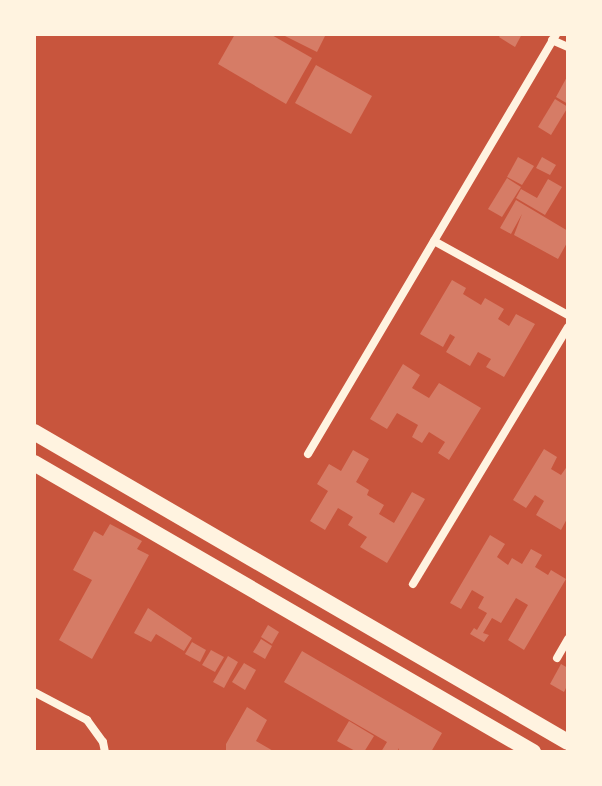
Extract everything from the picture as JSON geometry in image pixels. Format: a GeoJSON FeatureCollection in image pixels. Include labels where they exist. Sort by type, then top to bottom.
{"type":"FeatureCollection","features":[{"type":"Feature","properties":{"kind":"main road"},"geometry":{"type":"LineString","coordinates":[[34,432],[568,742]]}},
{"type":"Feature","properties":{"kind":"main road"},"geometry":{"type":"LineString","coordinates":[[34,463],[533,752]]}},
{"type":"Feature","properties":{"kind":"street"},"geometry":{"type":"LineString","coordinates":[[308,454],[554,37],[568,47]]}},
{"type":"Feature","properties":{"kind":"street"},"geometry":{"type":"LineString","coordinates":[[434,241],[568,315]]}},
{"type":"Feature","properties":{"kind":"street"},"geometry":{"type":"LineString","coordinates":[[413,584],[568,327]]}},
{"type":"Feature","properties":{"kind":"street"},"geometry":{"type":"LineString","coordinates":[[557,658],[568,639]]}},
{"type":"Feature","properties":{"kind":"street"},"geometry":{"type":"LineString","coordinates":[[34,692],[87,720],[103,742],[105,752]]}},
{"type":"Feature","properties":{"kind":"building"},"geometry":{"type":"Polygon","coordinates":[[[235,34],[270,34],[312,58],[286,104],[218,64],[235,34]]]}},
{"type":"Feature","properties":{"kind":"building"},"geometry":{"type":"Polygon","coordinates":[[[281,34],[326,34],[317,52],[281,34]]]}},
{"type":"Feature","properties":{"kind":"building"},"geometry":{"type":"Polygon","coordinates":[[[501,34],[522,34],[515,47],[499,37],[501,34]]]}},
{"type":"Feature","properties":{"kind":"building"},"geometry":{"type":"Polygon","coordinates":[[[316,65],[372,96],[351,134],[295,103],[316,65]]]}},
{"type":"Feature","properties":{"kind":"building"},"geometry":{"type":"Polygon","coordinates":[[[568,75],[568,104],[556,97],[568,75]]]}},
{"type":"Feature","properties":{"kind":"building"},"geometry":{"type":"Polygon","coordinates":[[[555,99],[568,107],[551,135],[538,127],[555,99]]]}},
{"type":"Feature","properties":{"kind":"building"},"geometry":{"type":"Polygon","coordinates":[[[518,157],[534,166],[522,185],[507,177],[518,157]]]}},
{"type":"Feature","properties":{"kind":"building"},"geometry":{"type":"Polygon","coordinates":[[[542,157],[556,165],[550,175],[536,168],[542,157]]]}},
{"type":"Feature","properties":{"kind":"building"},"geometry":{"type":"Polygon","coordinates":[[[507,178],[521,187],[502,217],[488,209],[507,178]]]}},
{"type":"Feature","properties":{"kind":"building"},"geometry":{"type":"Polygon","coordinates":[[[548,179],[562,187],[545,215],[516,198],[521,189],[537,198],[548,179]]]}},
{"type":"Feature","properties":{"kind":"building"},"geometry":{"type":"Polygon","coordinates":[[[516,200],[568,231],[568,241],[558,259],[514,235],[522,214],[511,234],[500,228],[516,200]]]}},
{"type":"Feature","properties":{"kind":"building"},"geometry":{"type":"Polygon","coordinates":[[[452,280],[466,288],[463,294],[481,305],[485,298],[504,309],[498,319],[509,326],[516,314],[535,324],[504,377],[486,367],[491,359],[478,352],[470,366],[446,352],[455,337],[450,334],[443,347],[420,334],[452,280]]]}},
{"type":"Feature","properties":{"kind":"building"},"geometry":{"type":"Polygon","coordinates":[[[403,364],[420,375],[412,388],[429,398],[439,383],[481,408],[449,460],[438,453],[445,442],[429,432],[422,443],[412,437],[418,425],[397,413],[387,429],[370,419],[403,364]]]}},
{"type":"Feature","properties":{"kind":"building"},"geometry":{"type":"Polygon","coordinates":[[[544,449],[557,457],[551,469],[561,475],[568,465],[568,517],[561,530],[536,515],[544,501],[535,495],[526,508],[513,500],[544,449]]]}},
{"type":"Feature","properties":{"kind":"building"},"geometry":{"type":"Polygon","coordinates":[[[353,450],[369,459],[356,482],[369,490],[367,495],[384,505],[379,514],[394,523],[412,492],[425,499],[387,563],[360,547],[367,537],[348,525],[353,517],[338,508],[325,530],[310,521],[328,491],[317,484],[329,464],[341,471],[353,450]]]}},
{"type":"Feature","properties":{"kind":"building"},"geometry":{"type":"Polygon","coordinates":[[[110,524],[142,541],[137,549],[149,555],[92,659],[59,640],[92,580],[73,570],[94,531],[103,536],[110,524]]]}},
{"type":"Feature","properties":{"kind":"building"},"geometry":{"type":"Polygon","coordinates":[[[490,535],[505,544],[497,557],[508,565],[512,558],[522,564],[531,549],[542,555],[535,567],[548,575],[551,570],[566,579],[524,650],[508,640],[528,605],[516,598],[501,623],[492,618],[483,633],[489,635],[484,642],[470,634],[474,628],[477,630],[487,613],[478,608],[484,597],[472,590],[461,609],[450,603],[490,535]]]}},
{"type":"Feature","properties":{"kind":"building"},"geometry":{"type":"Polygon","coordinates":[[[148,608],[192,638],[184,651],[156,634],[151,642],[134,633],[148,608]]]}},
{"type":"Feature","properties":{"kind":"building"},"geometry":{"type":"Polygon","coordinates":[[[268,625],[279,632],[272,644],[261,637],[268,625]]]}},
{"type":"Feature","properties":{"kind":"building"},"geometry":{"type":"Polygon","coordinates":[[[261,639],[272,646],[265,659],[253,652],[261,639]]]}},
{"type":"Feature","properties":{"kind":"building"},"geometry":{"type":"Polygon","coordinates":[[[192,642],[206,650],[200,662],[185,654],[192,642]]]}},
{"type":"Feature","properties":{"kind":"building"},"geometry":{"type":"Polygon","coordinates":[[[211,650],[224,657],[215,672],[202,665],[211,650]]]}},
{"type":"Feature","properties":{"kind":"building"},"geometry":{"type":"Polygon","coordinates":[[[302,651],[442,733],[431,752],[399,752],[399,748],[397,752],[381,752],[387,742],[284,682],[302,651]]]}},
{"type":"Feature","properties":{"kind":"building"},"geometry":{"type":"Polygon","coordinates":[[[228,656],[238,662],[224,688],[213,682],[228,656]]]}},
{"type":"Feature","properties":{"kind":"building"},"geometry":{"type":"Polygon","coordinates":[[[244,663],[256,670],[245,690],[232,682],[244,663]]]}},
{"type":"Feature","properties":{"kind":"building"},"geometry":{"type":"Polygon","coordinates":[[[561,664],[568,668],[568,684],[564,692],[550,684],[561,664]]]}},
{"type":"Feature","properties":{"kind":"building"},"geometry":{"type":"Polygon","coordinates":[[[247,707],[267,720],[256,741],[275,752],[226,752],[226,744],[247,707]]]}},
{"type":"Feature","properties":{"kind":"building"},"geometry":{"type":"Polygon","coordinates":[[[349,721],[374,736],[364,752],[357,752],[337,741],[349,721]]]}}]}
